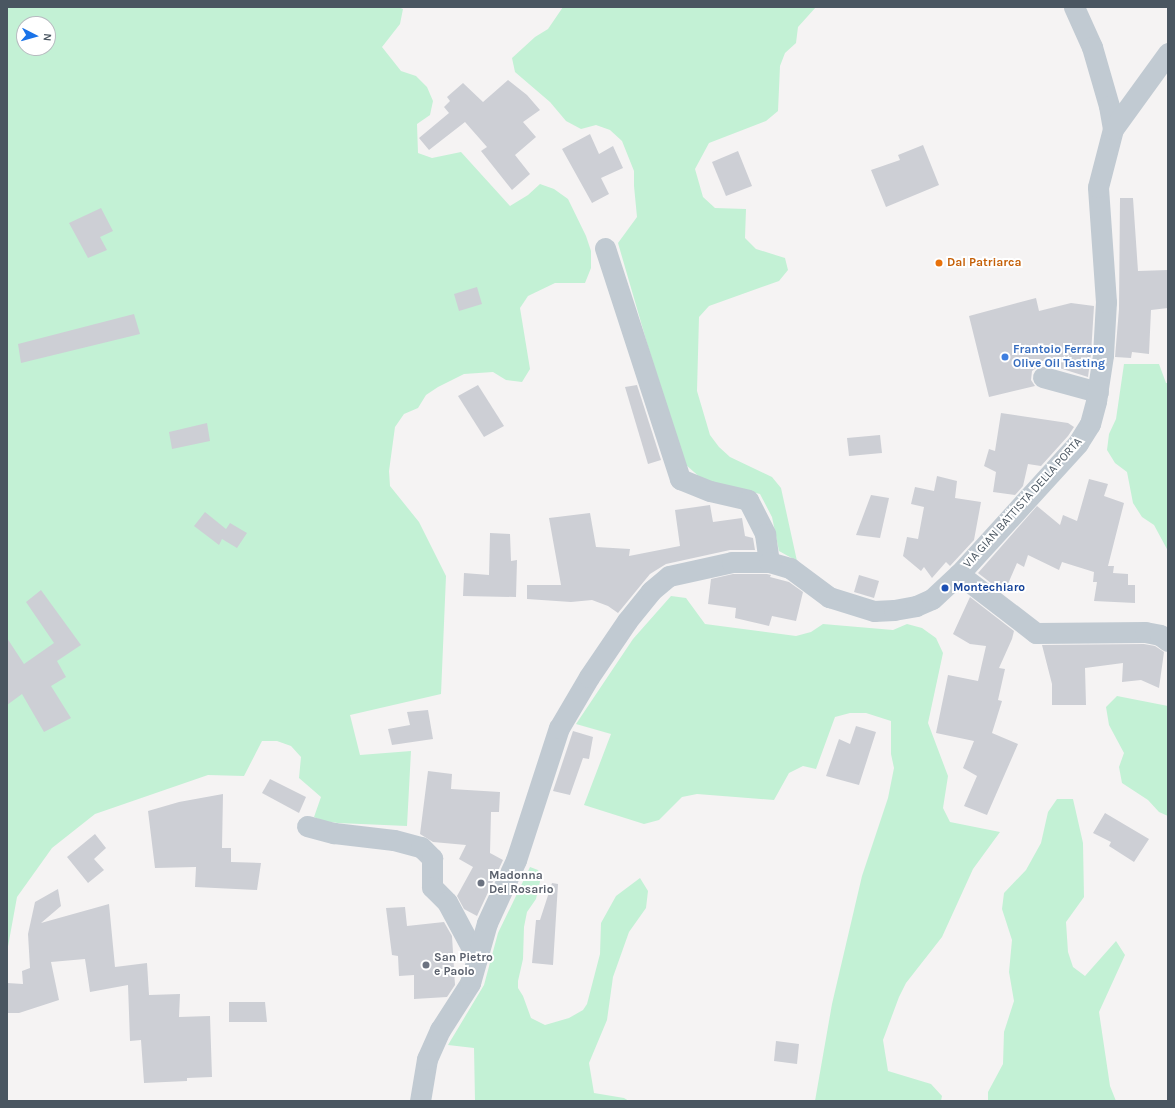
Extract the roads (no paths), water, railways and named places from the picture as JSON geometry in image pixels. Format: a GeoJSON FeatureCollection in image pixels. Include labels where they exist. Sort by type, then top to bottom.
{"type":"FeatureCollection","features":[{"type":"Feature","properties":{"kind":"street"},"geometry":{"type":"LineString","coordinates":[[1074,7],[1092,47],[1109,106],[1113,129]]}},
{"type":"Feature","properties":{"kind":"street","name":"VIA GIAN BATTISTA DELLA PORTA"},"geometry":{"type":"LineString","coordinates":[[420,1101],[427,1058],[440,1030],[470,983],[487,923],[516,860],[559,728],[589,677],[627,621],[651,591],[669,576],[732,562],[769,562],[790,568],[829,597],[874,611],[909,608],[932,599],[959,574],[1078,443],[1090,424],[1098,392],[1103,355],[1106,302],[1098,187],[1113,129],[1168,53]]}},
{"type":"Feature","properties":{"kind":"street"},"geometry":{"type":"LineString","coordinates":[[605,248],[680,479],[710,491],[748,500],[765,534],[769,562]]}},
{"type":"Feature","properties":{"kind":"street"},"geometry":{"type":"LineString","coordinates":[[1043,377],[1098,392]]}},
{"type":"Feature","properties":{"kind":"street"},"geometry":{"type":"LineString","coordinates":[[959,574],[1036,633],[1145,632],[1160,635],[1168,640]]}},
{"type":"Feature","properties":{"kind":"street"},"geometry":{"type":"LineString","coordinates":[[307,826],[334,833],[394,840],[421,847],[432,858],[432,887],[448,902],[477,958]]}},
{"type":"Feature","properties":{"kind":"place","name":"Dal Patriarca"},"geometry":{"type":"Point","coordinates":[939,263]}},
{"type":"Feature","properties":{"kind":"place","name":"Frantoio Ferraro Olive Oil Tasting"},"geometry":{"type":"Point","coordinates":[1005,357]}},
{"type":"Feature","properties":{"kind":"place","name":"Montechiaro"},"geometry":{"type":"Point","coordinates":[945,588]}},
{"type":"Feature","properties":{"kind":"place","name":"Madonna Del Rosario"},"geometry":{"type":"Point","coordinates":[481,883]}},
{"type":"Feature","properties":{"kind":"place","name":"San Pietro e Paolo"},"geometry":{"type":"Point","coordinates":[426,965]}}]}
